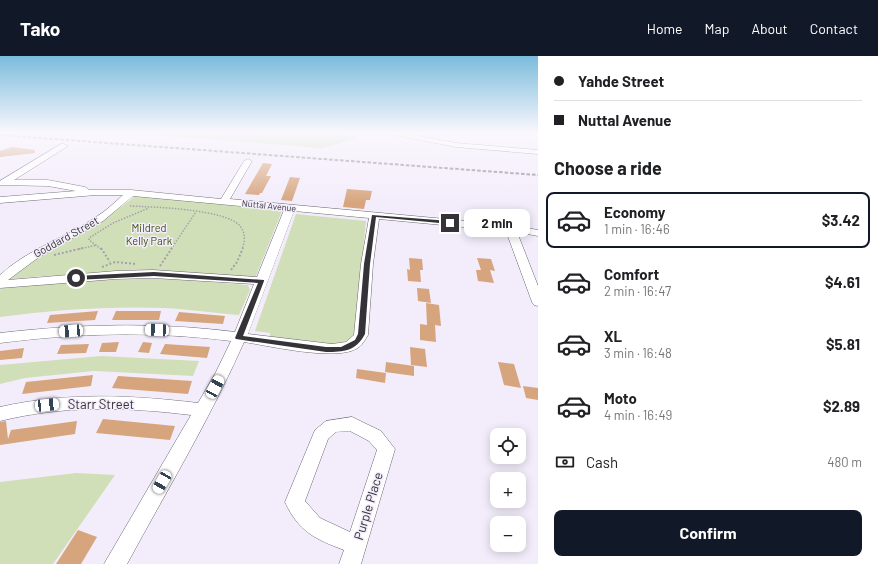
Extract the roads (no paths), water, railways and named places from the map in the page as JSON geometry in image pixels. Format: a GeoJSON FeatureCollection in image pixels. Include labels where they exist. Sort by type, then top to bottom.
{"type":"FeatureCollection","features":[{"type":"Feature","properties":{"kind":"street"},"geometry":{"type":"LineString","coordinates":[[2,184],[48,156]]}},
{"type":"Feature","properties":{"kind":"street"},"geometry":{"type":"LineString","coordinates":[[224,202],[248,161]]}},
{"type":"Feature","properties":{"kind":"street"},"geometry":{"type":"LineString","coordinates":[[2,184],[48,183],[66,185],[88,191],[89,193]]}},
{"type":"Feature","properties":{"kind":"street","name":"Nuttal Avenue"},"geometry":{"type":"LineString","coordinates":[[0,200],[89,193],[131,193],[510,228],[538,233]]}},
{"type":"Feature","properties":{"kind":"street","name":"Goddard Street"},"geometry":{"type":"LineString","coordinates":[[0,283],[7,273],[34,255],[98,219],[131,193]]}},
{"type":"Feature","properties":{"kind":"street"},"geometry":{"type":"LineString","coordinates":[[115,564],[222,375],[290,208]]}},
{"type":"Feature","properties":{"kind":"street"},"geometry":{"type":"LineString","coordinates":[[0,338],[86,330],[130,329],[184,331],[341,350],[358,341],[362,334],[367,264],[374,216]]}},
{"type":"Feature","properties":{"kind":"street"},"geometry":{"type":"LineString","coordinates":[[510,228],[538,302]]}},
{"type":"Feature","properties":{"kind":"street"},"geometry":{"type":"LineString","coordinates":[[0,283],[110,276],[157,269],[261,281]]}},
{"type":"Feature","properties":{"kind":"street","name":"Starr Street"},"geometry":{"type":"LineString","coordinates":[[0,414],[21,408],[60,404],[106,402],[148,404],[203,410]]}},
{"type":"Feature","properties":{"kind":"street","name":"Purple Place"},"geometry":{"type":"LineString","coordinates":[[350,564],[356,545],[386,449],[375,436],[352,424],[332,426],[321,435],[295,502],[301,514],[315,528],[356,545]]}},
{"type":"Feature","properties":{"kind":"railway"},"geometry":{"type":"LineString","coordinates":[[279,156],[538,175]]}},
{"type":"Feature","properties":{"kind":"park label","name":"Mildred Kelly Park"},"geometry":{"type":"Point","coordinates":[149,234]}}]}
